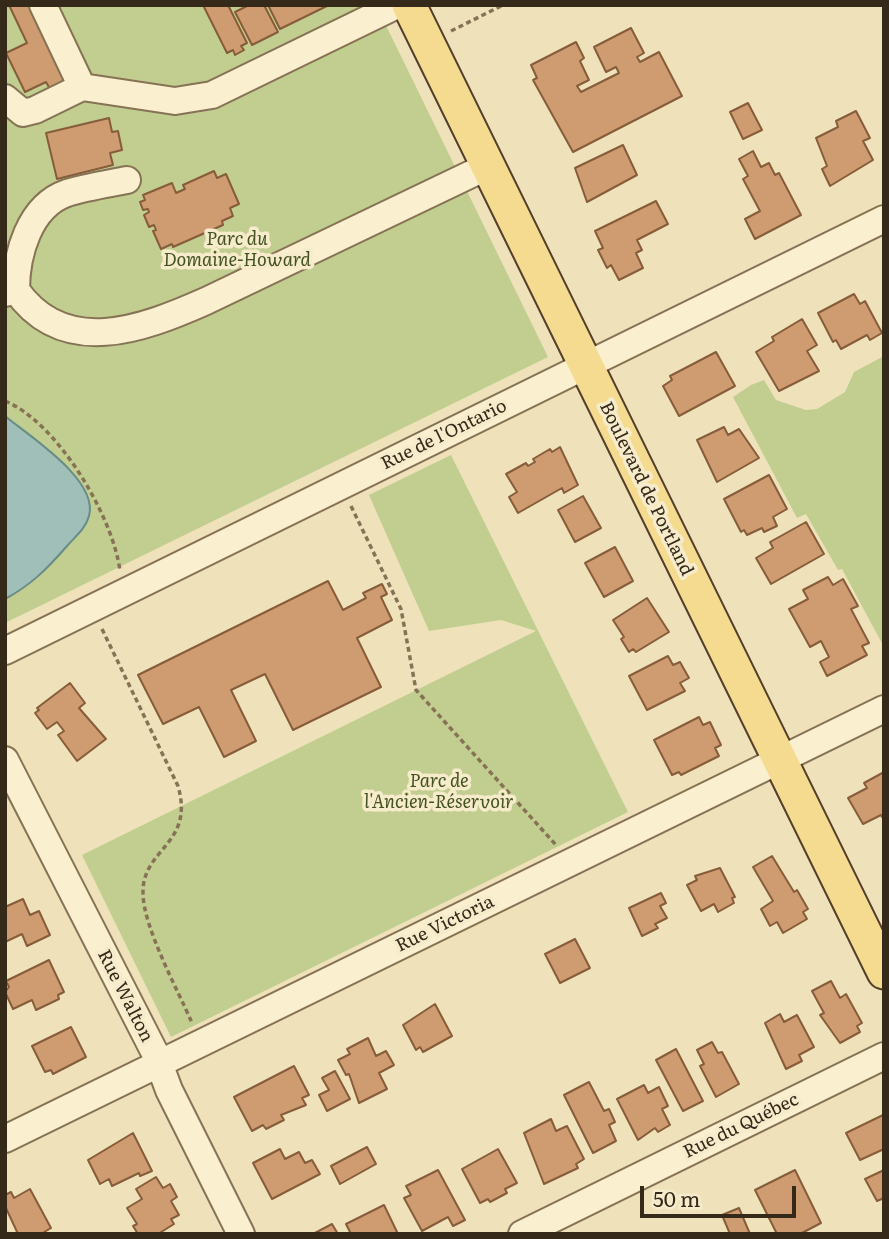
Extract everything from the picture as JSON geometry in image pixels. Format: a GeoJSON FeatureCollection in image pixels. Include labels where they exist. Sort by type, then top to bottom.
{"type":"FeatureCollection","features":[{"type":"Feature","properties":{"kind":"main road","name":"Boulevard de Portland"},"geometry":{"type":"LineString","coordinates":[[409,5],[884,972]]}},
{"type":"Feature","properties":{"kind":"street"},"geometry":{"type":"LineString","coordinates":[[43,5],[82,87]]}},
{"type":"Feature","properties":{"kind":"street"},"geometry":{"type":"LineString","coordinates":[[5,98],[23,113],[82,87],[191,101],[212,95],[397,5]]}},
{"type":"Feature","properties":{"kind":"street"},"geometry":{"type":"LineString","coordinates":[[127,180],[65,194],[52,202],[26,235],[10,292],[27,307],[61,328],[90,333],[140,326],[206,302],[488,166]]}},
{"type":"Feature","properties":{"kind":"street","name":"Rue de l'Ontario"},"geometry":{"type":"LineString","coordinates":[[5,651],[884,219]]}},
{"type":"Feature","properties":{"kind":"street","name":"Rue Victoria"},"geometry":{"type":"LineString","coordinates":[[5,1139],[884,709]]}},
{"type":"Feature","properties":{"kind":"street","name":"Rue Walton"},"geometry":{"type":"LineString","coordinates":[[5,761],[159,1064],[169,1090],[241,1234]]}},
{"type":"Feature","properties":{"kind":"street","name":"Rue du Québec"},"geometry":{"type":"LineString","coordinates":[[522,1234],[884,1056]]}},
{"type":"Feature","properties":{"kind":"path"},"geometry":{"type":"LineString","coordinates":[[427,43],[503,5]]}},
{"type":"Feature","properties":{"kind":"path"},"geometry":{"type":"LineString","coordinates":[[5,401],[39,424],[83,478],[105,522],[118,558],[122,594]]}},
{"type":"Feature","properties":{"kind":"path"},"geometry":{"type":"LineString","coordinates":[[342,486],[401,608],[416,690],[571,862]]}},
{"type":"Feature","properties":{"kind":"path"},"geometry":{"type":"LineString","coordinates":[[92,609],[178,786],[184,805],[179,830],[154,861],[142,890],[146,915],[201,1044]]}},
{"type":"Feature","properties":{"kind":"green space","name":"Parc du Domaine-Howard"},"geometry":{"type":"Polygon","coordinates":[[[5,5],[376,5],[548,357],[5,623],[5,5]]]}},
{"type":"Feature","properties":{"kind":"green space"},"geometry":{"type":"Polygon","coordinates":[[[884,356],[884,647],[842,569],[838,570],[806,514],[797,518],[733,397],[764,380],[776,400],[806,410],[817,409],[845,392],[854,372],[884,356]]]}},
{"type":"Feature","properties":{"kind":"green space","name":"Parc de l'Ancien-Réservoir"},"geometry":{"type":"Polygon","coordinates":[[[451,455],[628,812],[171,1037],[82,855],[536,631],[501,620],[429,631],[369,495],[451,455]]]}},
{"type":"Feature","properties":{"kind":"water"},"geometry":{"type":"Polygon","coordinates":[[[5,416],[45,447],[73,474],[89,502],[89,516],[80,532],[53,562],[23,588],[5,599],[5,416]]]}},
{"type":"Feature","properties":{"kind":"building"},"geometry":{"type":"Polygon","coordinates":[[[9,5],[36,5],[72,79],[50,89],[46,82],[25,92],[6,53],[27,43],[9,5]]]}},
{"type":"Feature","properties":{"kind":"building"},"geometry":{"type":"Polygon","coordinates":[[[203,5],[228,5],[247,43],[241,46],[244,50],[235,55],[233,50],[227,53],[203,5]]]}},
{"type":"Feature","properties":{"kind":"building"},"geometry":{"type":"Polygon","coordinates":[[[249,5],[264,5],[278,32],[252,45],[235,12],[249,5]]]}},
{"type":"Feature","properties":{"kind":"building"},"geometry":{"type":"Polygon","coordinates":[[[268,5],[329,5],[280,29],[268,5]]]}},
{"type":"Feature","properties":{"kind":"building"},"geometry":{"type":"Polygon","coordinates":[[[631,28],[644,53],[637,57],[640,62],[659,52],[682,96],[573,152],[533,80],[537,78],[531,65],[576,42],[584,58],[580,61],[589,80],[577,86],[581,92],[619,73],[616,67],[606,72],[594,47],[631,28]]]}},
{"type":"Feature","properties":{"kind":"building"},"geometry":{"type":"Polygon","coordinates":[[[748,103],[762,130],[743,139],[730,112],[748,103]]]}},
{"type":"Feature","properties":{"kind":"building"},"geometry":{"type":"Polygon","coordinates":[[[856,111],[870,138],[863,141],[873,160],[830,186],[822,169],[827,166],[816,138],[838,127],[836,121],[856,111]]]}},
{"type":"Feature","properties":{"kind":"building"},"geometry":{"type":"Polygon","coordinates":[[[109,118],[112,132],[118,131],[122,150],[110,153],[113,165],[57,179],[46,133],[109,118]]]}},
{"type":"Feature","properties":{"kind":"building"},"geometry":{"type":"Polygon","coordinates":[[[623,145],[637,175],[587,202],[575,168],[623,145]]]}},
{"type":"Feature","properties":{"kind":"building"},"geometry":{"type":"Polygon","coordinates":[[[753,151],[761,167],[769,163],[775,175],[779,173],[801,215],[755,239],[745,219],[760,211],[743,179],[748,176],[739,159],[753,151]]]}},
{"type":"Feature","properties":{"kind":"building"},"geometry":{"type":"Polygon","coordinates":[[[214,171],[217,178],[226,174],[239,204],[230,208],[233,216],[222,221],[223,225],[173,247],[172,244],[161,249],[153,231],[156,230],[154,225],[149,227],[144,215],[149,212],[148,209],[143,210],[140,202],[145,200],[143,195],[172,183],[176,193],[185,189],[183,185],[214,171]]]}},
{"type":"Feature","properties":{"kind":"building"},"geometry":{"type":"Polygon","coordinates":[[[656,201],[668,224],[637,240],[642,250],[636,253],[643,268],[619,280],[611,265],[607,268],[598,250],[603,248],[595,231],[656,201]]]}},
{"type":"Feature","properties":{"kind":"building"},"geometry":{"type":"Polygon","coordinates":[[[854,294],[860,304],[865,301],[882,333],[870,340],[867,335],[841,349],[836,340],[833,342],[818,313],[854,294]]]}},
{"type":"Feature","properties":{"kind":"building"},"geometry":{"type":"Polygon","coordinates":[[[802,319],[817,345],[807,351],[819,371],[779,391],[756,352],[774,341],[772,337],[802,319]]]}},
{"type":"Feature","properties":{"kind":"building"},"geometry":{"type":"Polygon","coordinates":[[[716,352],[735,386],[679,416],[663,386],[672,380],[670,376],[716,352]]]}},
{"type":"Feature","properties":{"kind":"building"},"geometry":{"type":"Polygon","coordinates":[[[724,427],[728,435],[739,429],[759,458],[717,482],[697,440],[724,427]]]}},
{"type":"Feature","properties":{"kind":"building"},"geometry":{"type":"Polygon","coordinates":[[[560,447],[578,485],[564,493],[562,488],[518,513],[509,497],[517,492],[506,474],[526,463],[528,466],[535,462],[533,459],[550,449],[552,452],[560,447]]]}},
{"type":"Feature","properties":{"kind":"building"},"geometry":{"type":"Polygon","coordinates":[[[769,475],[787,509],[773,517],[777,526],[764,532],[762,528],[747,535],[744,530],[741,532],[724,499],[769,475]]]}},
{"type":"Feature","properties":{"kind":"building"},"geometry":{"type":"Polygon","coordinates":[[[583,496],[601,528],[575,542],[558,510],[583,496]]]}},
{"type":"Feature","properties":{"kind":"building"},"geometry":{"type":"Polygon","coordinates":[[[806,522],[824,554],[771,584],[756,558],[773,548],[770,542],[806,522]]]}},
{"type":"Feature","properties":{"kind":"building"},"geometry":{"type":"Polygon","coordinates":[[[615,547],[633,581],[604,597],[585,563],[615,547]]]}},
{"type":"Feature","properties":{"kind":"building"},"geometry":{"type":"Polygon","coordinates":[[[828,577],[833,585],[843,579],[858,606],[851,609],[869,643],[862,646],[867,655],[827,676],[820,662],[829,657],[821,641],[810,647],[789,609],[808,599],[803,590],[828,577]]]}},
{"type":"Feature","properties":{"kind":"building"},"geometry":{"type":"Polygon","coordinates":[[[328,581],[343,610],[366,598],[363,593],[382,584],[387,594],[381,597],[392,620],[357,638],[381,687],[293,730],[265,674],[231,690],[256,741],[224,757],[199,707],[163,724],[138,675],[328,581]]]}},
{"type":"Feature","properties":{"kind":"building"},"geometry":{"type":"Polygon","coordinates":[[[647,598],[669,632],[636,652],[633,649],[629,652],[621,639],[624,637],[613,620],[647,598]]]}},
{"type":"Feature","properties":{"kind":"building"},"geometry":{"type":"Polygon","coordinates":[[[668,656],[673,665],[680,662],[689,678],[680,683],[685,691],[647,710],[629,676],[668,656]]]}},
{"type":"Feature","properties":{"kind":"building"},"geometry":{"type":"Polygon","coordinates":[[[70,683],[85,703],[79,708],[106,739],[77,761],[58,735],[64,731],[57,722],[47,729],[35,713],[39,710],[37,708],[70,683]]]}},
{"type":"Feature","properties":{"kind":"building"},"geometry":{"type":"Polygon","coordinates":[[[699,717],[703,725],[710,722],[721,745],[715,748],[719,756],[681,775],[679,772],[672,775],[654,740],[699,717]]]}},
{"type":"Feature","properties":{"kind":"building"},"geometry":{"type":"Polygon","coordinates":[[[884,772],[884,820],[881,815],[863,824],[848,798],[867,788],[864,783],[884,772]]]}},
{"type":"Feature","properties":{"kind":"building"},"geometry":{"type":"Polygon","coordinates":[[[772,856],[808,909],[803,912],[807,919],[783,933],[777,922],[770,926],[761,909],[773,901],[753,867],[772,856]]]}},
{"type":"Feature","properties":{"kind":"building"},"geometry":{"type":"Polygon","coordinates":[[[720,868],[735,897],[732,898],[734,903],[718,912],[714,904],[701,911],[687,885],[697,880],[695,876],[720,868]]]}},
{"type":"Feature","properties":{"kind":"building"},"geometry":{"type":"Polygon","coordinates":[[[661,893],[666,903],[660,906],[667,918],[655,924],[658,928],[642,936],[629,908],[661,893]]]}},
{"type":"Feature","properties":{"kind":"building"},"geometry":{"type":"Polygon","coordinates":[[[23,899],[30,915],[39,911],[50,935],[27,946],[22,934],[5,942],[5,907],[23,899]]]}},
{"type":"Feature","properties":{"kind":"building"},"geometry":{"type":"Polygon","coordinates":[[[575,939],[590,968],[560,983],[545,954],[575,939]]]}},
{"type":"Feature","properties":{"kind":"building"},"geometry":{"type":"Polygon","coordinates":[[[49,960],[64,992],[58,995],[59,999],[36,1010],[32,1000],[13,1009],[5,992],[9,987],[6,981],[49,960]]]}},
{"type":"Feature","properties":{"kind":"building"},"geometry":{"type":"Polygon","coordinates":[[[831,981],[840,998],[846,994],[862,1023],[857,1026],[860,1032],[840,1043],[820,1015],[824,1013],[812,991],[831,981]]]}},
{"type":"Feature","properties":{"kind":"building"},"geometry":{"type":"Polygon","coordinates":[[[435,1004],[452,1036],[423,1052],[420,1047],[416,1050],[403,1025],[435,1004]]]}},
{"type":"Feature","properties":{"kind":"building"},"geometry":{"type":"Polygon","coordinates":[[[780,1014],[784,1022],[797,1015],[814,1047],[799,1055],[802,1061],[786,1069],[765,1023],[780,1014]]]}},
{"type":"Feature","properties":{"kind":"building"},"geometry":{"type":"Polygon","coordinates":[[[71,1027],[86,1057],[53,1074],[51,1070],[45,1072],[32,1046],[71,1027]]]}},
{"type":"Feature","properties":{"kind":"building"},"geometry":{"type":"Polygon","coordinates":[[[368,1038],[376,1056],[386,1051],[394,1065],[379,1073],[387,1089],[359,1103],[349,1074],[346,1075],[338,1060],[350,1054],[347,1049],[368,1038]]]}},
{"type":"Feature","properties":{"kind":"building"},"geometry":{"type":"Polygon","coordinates":[[[712,1042],[718,1053],[722,1052],[739,1084],[716,1097],[700,1066],[704,1064],[697,1050],[712,1042]]]}},
{"type":"Feature","properties":{"kind":"building"},"geometry":{"type":"Polygon","coordinates":[[[676,1049],[703,1101],[683,1111],[656,1060],[676,1049]]]}},
{"type":"Feature","properties":{"kind":"building"},"geometry":{"type":"Polygon","coordinates":[[[294,1066],[309,1095],[302,1098],[306,1105],[281,1115],[284,1120],[266,1129],[263,1125],[252,1131],[234,1097],[294,1066]]]}},
{"type":"Feature","properties":{"kind":"building"},"geometry":{"type":"Polygon","coordinates":[[[335,1071],[350,1099],[327,1111],[319,1095],[329,1090],[322,1078],[335,1071]]]}},
{"type":"Feature","properties":{"kind":"building"},"geometry":{"type":"Polygon","coordinates":[[[589,1082],[604,1111],[609,1109],[615,1122],[609,1125],[616,1141],[593,1153],[564,1095],[589,1082]]]}},
{"type":"Feature","properties":{"kind":"building"},"geometry":{"type":"Polygon","coordinates":[[[644,1085],[648,1093],[659,1087],[668,1106],[662,1109],[670,1125],[658,1132],[655,1128],[638,1140],[617,1099],[644,1085]]]}},
{"type":"Feature","properties":{"kind":"building"},"geometry":{"type":"Polygon","coordinates":[[[883,1115],[884,1149],[860,1160],[846,1133],[883,1115]]]}},
{"type":"Feature","properties":{"kind":"building"},"geometry":{"type":"Polygon","coordinates":[[[551,1119],[556,1131],[567,1126],[584,1159],[576,1164],[578,1168],[544,1184],[524,1133],[551,1119]]]}},
{"type":"Feature","properties":{"kind":"building"},"geometry":{"type":"Polygon","coordinates":[[[133,1133],[152,1171],[140,1176],[139,1173],[112,1186],[109,1179],[100,1184],[88,1160],[133,1133]]]}},
{"type":"Feature","properties":{"kind":"building"},"geometry":{"type":"Polygon","coordinates":[[[367,1147],[376,1164],[340,1184],[331,1166],[367,1147]]]}},
{"type":"Feature","properties":{"kind":"building"},"geometry":{"type":"Polygon","coordinates":[[[280,1149],[285,1159],[299,1152],[305,1163],[312,1160],[320,1174],[272,1199],[253,1163],[280,1149]]]}},
{"type":"Feature","properties":{"kind":"building"},"geometry":{"type":"Polygon","coordinates":[[[498,1149],[517,1183],[505,1189],[507,1193],[490,1202],[488,1199],[480,1203],[462,1169],[498,1149]]]}},
{"type":"Feature","properties":{"kind":"building"},"geometry":{"type":"Polygon","coordinates":[[[438,1170],[465,1220],[453,1226],[448,1217],[422,1231],[404,1198],[411,1195],[406,1186],[438,1170]]]}},
{"type":"Feature","properties":{"kind":"building"},"geometry":{"type":"Polygon","coordinates":[[[795,1170],[821,1223],[800,1234],[777,1234],[755,1190],[795,1170]]]}},
{"type":"Feature","properties":{"kind":"building"},"geometry":{"type":"Polygon","coordinates":[[[884,1170],[884,1198],[877,1201],[865,1179],[884,1170]]]}},
{"type":"Feature","properties":{"kind":"building"},"geometry":{"type":"Polygon","coordinates":[[[156,1177],[163,1188],[170,1184],[177,1197],[171,1201],[179,1215],[171,1219],[174,1224],[158,1234],[138,1234],[133,1226],[137,1224],[127,1208],[142,1199],[136,1189],[156,1177]]]}},
{"type":"Feature","properties":{"kind":"building"},"geometry":{"type":"Polygon","coordinates":[[[30,1189],[51,1228],[41,1234],[18,1234],[5,1206],[5,1195],[11,1192],[14,1198],[30,1189]]]}},
{"type":"Feature","properties":{"kind":"building"},"geometry":{"type":"Polygon","coordinates":[[[384,1205],[398,1234],[351,1234],[346,1224],[384,1205]]]}},
{"type":"Feature","properties":{"kind":"building"},"geometry":{"type":"Polygon","coordinates":[[[739,1208],[750,1234],[730,1234],[722,1215],[739,1208]]]}},
{"type":"Feature","properties":{"kind":"building"},"geometry":{"type":"Polygon","coordinates":[[[332,1224],[338,1234],[313,1234],[332,1224]]]}}]}
